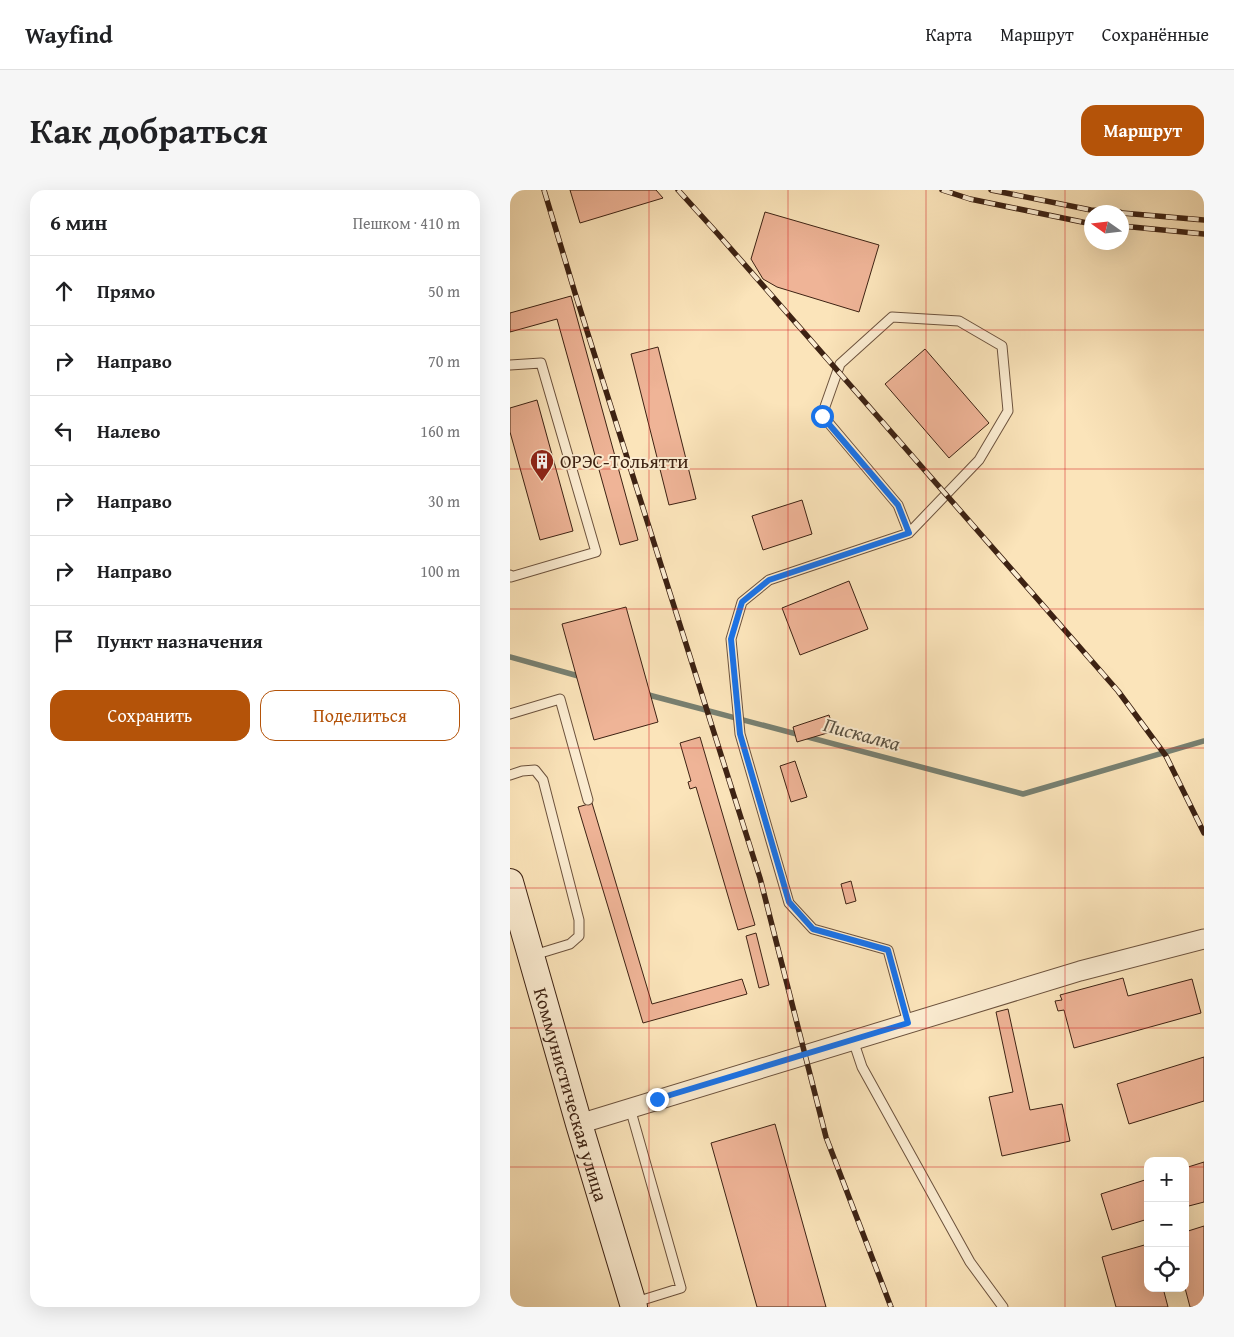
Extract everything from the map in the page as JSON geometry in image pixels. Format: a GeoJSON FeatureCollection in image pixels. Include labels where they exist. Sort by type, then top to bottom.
{"type":"FeatureCollection","features":[{"type":"Feature","properties":{"kind":"main road","name":"Коммунистическая улица"},"geometry":{"type":"LineString","coordinates":[[510,882],[579,1124],[634,1305]]}},
{"type":"Feature","properties":{"kind":"street"},"geometry":{"type":"LineString","coordinates":[[579,1124],[1080,971],[1204,939]]}},
{"type":"Feature","properties":{"kind":"lane"},"geometry":{"type":"LineString","coordinates":[[908,1023],[888,950],[813,929],[789,902],[740,734],[731,639],[742,602],[769,580],[909,533],[978,460],[1008,411],[1002,346],[959,321],[892,317],[840,364],[822,416],[898,505],[909,533]]}},
{"type":"Feature","properties":{"kind":"lane"},"geometry":{"type":"LineString","coordinates":[[510,366],[542,363],[596,552],[511,577],[510,575]]}},
{"type":"Feature","properties":{"kind":"lane"},"geometry":{"type":"LineString","coordinates":[[510,714],[560,699],[588,800]]}},
{"type":"Feature","properties":{"kind":"lane"},"geometry":{"type":"LineString","coordinates":[[510,775],[522,771],[535,770],[543,780],[579,920],[579,936],[570,944],[531,956]]}},
{"type":"Feature","properties":{"kind":"lane"},"geometry":{"type":"LineString","coordinates":[[853,1040],[862,1067],[970,1262],[1003,1307]]}},
{"type":"Feature","properties":{"kind":"lane"},"geometry":{"type":"LineString","coordinates":[[630,1108],[682,1288],[634,1305]]}},
{"type":"Feature","properties":{"kind":"building"},"geometry":{"type":"Polygon","coordinates":[[[570,190],[656,190],[663,198],[580,223],[570,190]]]}},
{"type":"Feature","properties":{"kind":"building"},"geometry":{"type":"Polygon","coordinates":[[[765,212],[879,245],[859,312],[777,287],[763,279],[751,259],[765,212]]]}},
{"type":"Feature","properties":{"kind":"building"},"geometry":{"type":"Polygon","coordinates":[[[571,296],[638,540],[620,545],[557,319],[510,332],[510,313],[571,296]]]}},
{"type":"Feature","properties":{"kind":"building"},"geometry":{"type":"Polygon","coordinates":[[[658,347],[696,499],[669,505],[631,354],[658,347]]]}},
{"type":"Feature","properties":{"kind":"building"},"geometry":{"type":"Polygon","coordinates":[[[925,349],[989,423],[949,458],[885,384],[925,349]]]}},
{"type":"Feature","properties":{"kind":"building","name":"ОРЭС-Тольятти"},"geometry":{"type":"Polygon","coordinates":[[[537,400],[573,531],[540,540],[510,432],[510,408],[537,400]]]}},
{"type":"Feature","properties":{"kind":"building"},"geometry":{"type":"Polygon","coordinates":[[[802,500],[812,534],[763,550],[752,516],[802,500]]]}},
{"type":"Feature","properties":{"kind":"building"},"geometry":{"type":"Polygon","coordinates":[[[849,581],[868,629],[800,655],[782,608],[849,581]]]}},
{"type":"Feature","properties":{"kind":"building"},"geometry":{"type":"Polygon","coordinates":[[[626,607],[658,722],[594,740],[562,624],[626,607]]]}},
{"type":"Feature","properties":{"kind":"building"},"geometry":{"type":"Polygon","coordinates":[[[829,715],[834,731],[797,742],[793,727],[829,715]]]}},
{"type":"Feature","properties":{"kind":"building"},"geometry":{"type":"Polygon","coordinates":[[[700,737],[755,925],[738,930],[696,787],[690,789],[688,782],[691,781],[680,743],[700,737]]]}},
{"type":"Feature","properties":{"kind":"building"},"geometry":{"type":"Polygon","coordinates":[[[795,761],[807,797],[791,802],[780,766],[795,761]]]}},
{"type":"Feature","properties":{"kind":"building"},"geometry":{"type":"Polygon","coordinates":[[[592,803],[652,1004],[742,979],[747,994],[643,1023],[578,807],[592,803]]]}},
{"type":"Feature","properties":{"kind":"building"},"geometry":{"type":"Polygon","coordinates":[[[851,881],[856,901],[846,904],[841,884],[851,881]]]}},
{"type":"Feature","properties":{"kind":"building"},"geometry":{"type":"Polygon","coordinates":[[[756,933],[769,985],[759,988],[746,936],[756,933]]]}},
{"type":"Feature","properties":{"kind":"building"},"geometry":{"type":"Polygon","coordinates":[[[1123,978],[1128,996],[1192,979],[1201,1013],[1074,1048],[1064,1010],[1058,1011],[1055,1001],[1062,1000],[1060,995],[1123,978]]]}},
{"type":"Feature","properties":{"kind":"building"},"geometry":{"type":"Polygon","coordinates":[[[1008,1009],[1030,1110],[1062,1104],[1070,1141],[1002,1156],[989,1097],[1013,1092],[996,1012],[1008,1009]]]}},
{"type":"Feature","properties":{"kind":"building"},"geometry":{"type":"Polygon","coordinates":[[[1204,1057],[1204,1101],[1129,1124],[1117,1084],[1204,1057]]]}},
{"type":"Feature","properties":{"kind":"building"},"geometry":{"type":"Polygon","coordinates":[[[775,1124],[826,1307],[757,1307],[711,1143],[775,1124]]]}},
{"type":"Feature","properties":{"kind":"building"},"geometry":{"type":"Polygon","coordinates":[[[1204,1162],[1204,1202],[1189,1206],[1189,1202],[1189,1167],[1204,1162]]]}},
{"type":"Feature","properties":{"kind":"building"},"geometry":{"type":"Polygon","coordinates":[[[1144,1180],[1144,1220],[1112,1230],[1101,1194],[1144,1180]]]}},
{"type":"Feature","properties":{"kind":"building"},"geometry":{"type":"Polygon","coordinates":[[[1204,1226],[1204,1307],[1190,1307],[1186,1292],[1189,1292],[1189,1231],[1204,1226]]]}},
{"type":"Feature","properties":{"kind":"building"},"geometry":{"type":"Polygon","coordinates":[[[1144,1245],[1144,1292],[1164,1292],[1168,1307],[1116,1307],[1102,1257],[1144,1245]]]}},
{"type":"Feature","properties":{"kind":"waterway","name":"Пискалка"},"geometry":{"type":"LineString","coordinates":[[510,657],[582,677]]}},
{"type":"Feature","properties":{"kind":"waterway","name":"Пискалка"},"geometry":{"type":"LineString","coordinates":[[645,694],[1023,794],[1204,741]]}},
{"type":"Feature","properties":{"kind":"railway"},"geometry":{"type":"LineString","coordinates":[[544,190],[760,878],[826,1137],[891,1307]]}},
{"type":"Feature","properties":{"kind":"railway"},"geometry":{"type":"LineString","coordinates":[[678,190],[1118,691],[1166,756],[1204,833]]}},
{"type":"Feature","properties":{"kind":"railway"},"geometry":{"type":"LineString","coordinates":[[942,190],[970,199],[1084,222]]}},
{"type":"Feature","properties":{"kind":"railway"},"geometry":{"type":"LineString","coordinates":[[991,190],[1084,209]]}},
{"type":"Feature","properties":{"kind":"railway"},"geometry":{"type":"LineString","coordinates":[[1129,214],[1204,220]]}},
{"type":"Feature","properties":{"kind":"railway"},"geometry":{"type":"LineString","coordinates":[[1129,227],[1204,234]]}},
{"type":"Feature","properties":{"kind":"place","name":"ОРЭС-Тольятти"},"geometry":{"type":"Point","coordinates":[542,482]}},
{"type":"Feature","properties":{"kind":"route"},"geometry":{"type":"LineString","coordinates":[[657,1099],[908,1023],[888,950],[813,929],[789,902],[740,734],[731,639],[742,602],[769,580],[909,533],[898,505],[822,416]]}}]}
